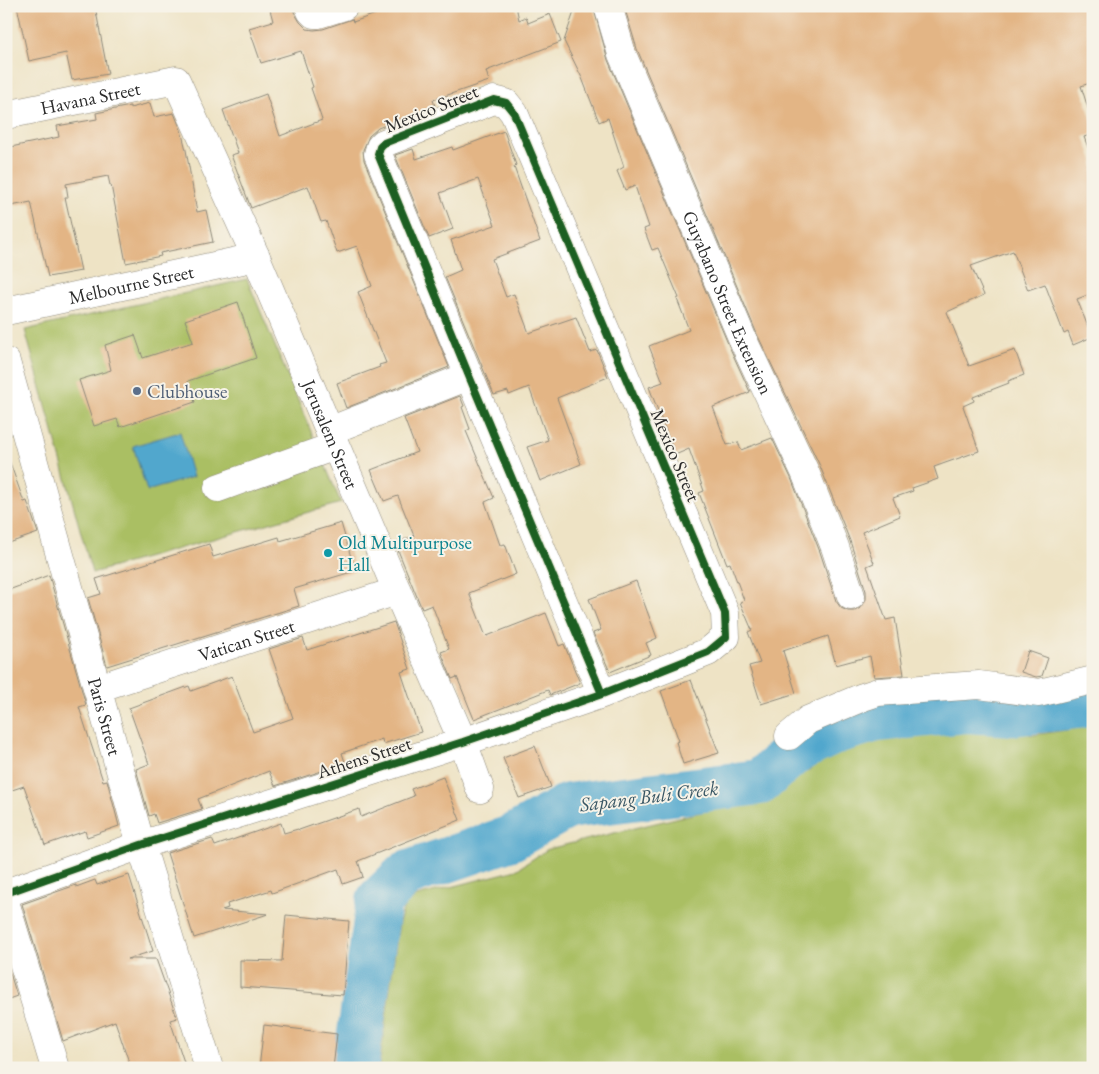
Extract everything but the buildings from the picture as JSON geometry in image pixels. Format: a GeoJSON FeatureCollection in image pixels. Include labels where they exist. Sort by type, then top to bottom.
{"type":"FeatureCollection","features":[{"type":"Feature","properties":{"kind":"street"},"geometry":{"type":"LineString","coordinates":[[310,6],[314,14],[318,14],[344,6]]}},
{"type":"Feature","properties":{"kind":"street","name":"Guyabano Street Extension"},"geometry":{"type":"LineString","coordinates":[[608,6],[622,54],[743,340],[805,472],[835,547],[851,596]]}},
{"type":"Feature","properties":{"kind":"street","name":"Havana Street"},"geometry":{"type":"LineString","coordinates":[[6,115],[176,80]]}},
{"type":"Feature","properties":{"kind":"street","name":"Jerusalem Street"},"geometry":{"type":"LineString","coordinates":[[176,80],[256,258],[396,591],[463,742],[480,789]]}},
{"type":"Feature","properties":{"kind":"street","name":"Mexico Street"},"geometry":{"type":"LineString","coordinates":[[602,694],[378,154],[380,147],[384,143],[494,100],[506,103],[514,113],[725,613],[726,637]]}},
{"type":"Feature","properties":{"kind":"street","name":"Melbourne Street"},"geometry":{"type":"LineString","coordinates":[[6,311],[256,258]]}},
{"type":"Feature","properties":{"kind":"street","name":"Paris Street"},"geometry":{"type":"LineString","coordinates":[[6,362],[141,845],[209,1068]]}},
{"type":"Feature","properties":{"kind":"street"},"geometry":{"type":"LineString","coordinates":[[218,488],[469,376]]}},
{"type":"Feature","properties":{"kind":"street","name":"Vatican Street"},"geometry":{"type":"LineString","coordinates":[[98,688],[396,591]]}},
{"type":"Feature","properties":{"kind":"street","name":"Athens Street"},"geometry":{"type":"LineString","coordinates":[[6,893],[141,845],[463,742],[602,694],[708,652],[726,637]]}},
{"type":"Feature","properties":{"kind":"street"},"geometry":{"type":"LineString","coordinates":[[789,736],[808,720],[863,696],[878,692],[979,685],[1039,693],[1093,680]]}},
{"type":"Feature","properties":{"kind":"street"},"geometry":{"type":"LineString","coordinates":[[6,905],[55,1068]]}},
{"type":"Feature","properties":{"kind":"green space"},"geometry":{"type":"Polygon","coordinates":[[[247,279],[341,503],[92,573],[25,330],[247,279]]]}},
{"type":"Feature","properties":{"kind":"green space"},"geometry":{"type":"Polygon","coordinates":[[[993,723],[1033,735],[1093,726],[1093,1068],[379,1068],[399,923],[404,906],[417,896],[516,870],[548,849],[767,796],[870,732],[993,723]]]}},
{"type":"Feature","properties":{"kind":"water"},"geometry":{"type":"Polygon","coordinates":[[[180,432],[193,477],[147,491],[133,446],[180,432]]]}},
{"type":"Feature","properties":{"kind":"waterway","name":"Sapang Buli Creek"},"geometry":{"type":"LineString","coordinates":[[355,1068],[379,900],[406,874],[511,838],[568,806],[760,782],[795,751],[836,731],[877,719],[966,710],[1012,713],[1078,706],[1093,701]]}},
{"type":"Feature","properties":{"kind":"cycle path"},"geometry":{"type":"LineString","coordinates":[[6,893],[141,845],[463,742],[602,694],[708,652],[726,637],[725,613],[514,113],[506,103],[494,100],[384,143],[380,147],[378,154],[602,694]]}},
{"type":"Feature","properties":{"kind":"place","name":"Clubhouse"},"geometry":{"type":"Point","coordinates":[137,391]}},
{"type":"Feature","properties":{"kind":"place","name":"Old Multipurpose Hall"},"geometry":{"type":"Point","coordinates":[328,553]}}]}
